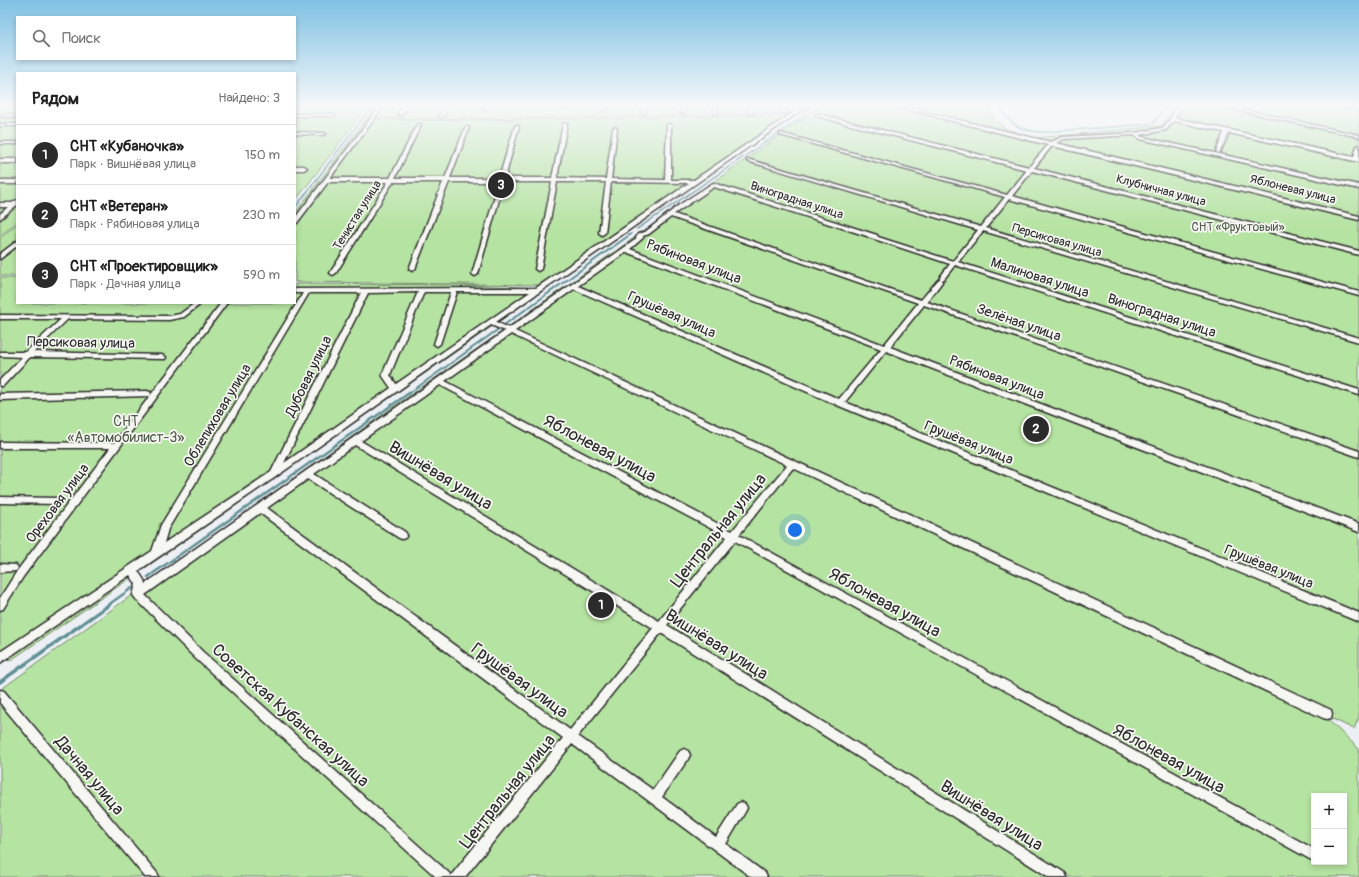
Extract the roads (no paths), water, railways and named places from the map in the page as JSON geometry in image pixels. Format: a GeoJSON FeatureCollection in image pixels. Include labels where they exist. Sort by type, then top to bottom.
{"type":"FeatureCollection","features":[{"type":"Feature","properties":{"kind":"street"},"geometry":{"type":"LineString","coordinates":[[296,221],[352,147]]}},
{"type":"Feature","properties":{"kind":"street","name":"Тенистая улица"},"geometry":{"type":"LineString","coordinates":[[333,273],[392,181],[408,147]]}},
{"type":"Feature","properties":{"kind":"street"},"geometry":{"type":"LineString","coordinates":[[412,269],[459,147]]}},
{"type":"Feature","properties":{"kind":"street"},"geometry":{"type":"LineString","coordinates":[[475,274],[511,147]]}},
{"type":"Feature","properties":{"kind":"street"},"geometry":{"type":"LineString","coordinates":[[538,269],[561,147]]}},
{"type":"Feature","properties":{"kind":"street"},"geometry":{"type":"LineString","coordinates":[[602,233],[610,181],[613,147]]}},
{"type":"Feature","properties":{"kind":"street"},"geometry":{"type":"LineString","coordinates":[[668,181],[669,147]]}},
{"type":"Feature","properties":{"kind":"street"},"geometry":{"type":"LineString","coordinates":[[0,657],[274,474],[491,322],[747,147]]}},
{"type":"Feature","properties":{"kind":"street"},"geometry":{"type":"LineString","coordinates":[[828,147],[1359,294]]}},
{"type":"Feature","properties":{"kind":"street","name":"Клубничная улица"},"geometry":{"type":"LineString","coordinates":[[947,147],[1359,253]]}},
{"type":"Feature","properties":{"kind":"street"},"geometry":{"type":"LineString","coordinates":[[840,403],[1049,147]]}},
{"type":"Feature","properties":{"kind":"street","name":"Яблоневая улица"},"geometry":{"type":"LineString","coordinates":[[1063,147],[1359,218]]}},
{"type":"Feature","properties":{"kind":"street"},"geometry":{"type":"LineString","coordinates":[[1180,147],[1359,187]]}},
{"type":"Feature","properties":{"kind":"street"},"geometry":{"type":"LineString","coordinates":[[1218,152],[1220,147]]}},
{"type":"Feature","properties":{"kind":"street"},"geometry":{"type":"LineString","coordinates":[[1302,147],[1358,159],[1359,147]]}},
{"type":"Feature","properties":{"kind":"street","name":"Персиковая улица"},"geometry":{"type":"LineString","coordinates":[[749,160],[1359,340]]}},
{"type":"Feature","properties":{"kind":"street"},"geometry":{"type":"LineString","coordinates":[[0,161],[16,161]]}},
{"type":"Feature","properties":{"kind":"street"},"geometry":{"type":"LineString","coordinates":[[296,168],[304,168]]}},
{"type":"Feature","properties":{"kind":"street"},"geometry":{"type":"LineString","coordinates":[[327,180],[556,180],[696,182]]}},
{"type":"Feature","properties":{"kind":"street"},"geometry":{"type":"LineString","coordinates":[[0,182],[16,182]]}},
{"type":"Feature","properties":{"kind":"street"},"geometry":{"type":"LineString","coordinates":[[634,224],[632,228],[634,232],[640,235],[647,233],[712,185]]}},
{"type":"Feature","properties":{"kind":"street","name":"Виноградная улица"},"geometry":{"type":"LineString","coordinates":[[712,185],[875,236]]}},
{"type":"Feature","properties":{"kind":"street","name":"Малиновая улица"},"geometry":{"type":"LineString","coordinates":[[712,185],[1359,392]]}},
{"type":"Feature","properties":{"kind":"street"},"geometry":{"type":"LineString","coordinates":[[0,205],[15,204]]}},
{"type":"Feature","properties":{"kind":"street"},"geometry":{"type":"LineString","coordinates":[[0,217],[15,204]]}},
{"type":"Feature","properties":{"kind":"street","name":"Зелёная улица"},"geometry":{"type":"LineString","coordinates":[[670,215],[1359,454]]}},
{"type":"Feature","properties":{"kind":"street"},"geometry":{"type":"LineString","coordinates":[[138,595],[625,249],[640,238],[640,235]]}},
{"type":"Feature","properties":{"kind":"street"},"geometry":{"type":"LineString","coordinates":[[0,257],[16,244]]}},
{"type":"Feature","properties":{"kind":"street"},"geometry":{"type":"LineString","coordinates":[[912,248],[954,262]]}},
{"type":"Feature","properties":{"kind":"street","name":"Рябиновая улица"},"geometry":{"type":"LineString","coordinates":[[625,249],[1359,528]]}},
{"type":"Feature","properties":{"kind":"street"},"geometry":{"type":"LineString","coordinates":[[8,251],[16,251]]}},
{"type":"Feature","properties":{"kind":"street","name":"Грушёвая улица"},"geometry":{"type":"LineString","coordinates":[[572,286],[840,403],[1359,618]]}},
{"type":"Feature","properties":{"kind":"street","name":"Дубовая улица"},"geometry":{"type":"LineString","coordinates":[[274,474],[366,290]]}},
{"type":"Feature","properties":{"kind":"street"},"geometry":{"type":"LineString","coordinates":[[396,389],[386,375],[422,290]]}},
{"type":"Feature","properties":{"kind":"street"},"geometry":{"type":"LineString","coordinates":[[437,344],[455,290]]}},
{"type":"Feature","properties":{"kind":"street"},"geometry":{"type":"LineString","coordinates":[[296,291],[538,290]]}},
{"type":"Feature","properties":{"kind":"street","name":"Облепиховая улица"},"geometry":{"type":"LineString","coordinates":[[156,554],[164,528],[307,291]]}},
{"type":"Feature","properties":{"kind":"street"},"geometry":{"type":"LineString","coordinates":[[0,317],[169,318],[182,316],[198,304]]}},
{"type":"Feature","properties":{"kind":"street","name":"Ореховая улица"},"geometry":{"type":"LineString","coordinates":[[0,606],[20,574],[223,304]]}},
{"type":"Feature","properties":{"kind":"street"},"geometry":{"type":"LineString","coordinates":[[0,384],[66,317]]}},
{"type":"Feature","properties":{"kind":"street"},"geometry":{"type":"LineString","coordinates":[[491,322],[1327,714]]}},
{"type":"Feature","properties":{"kind":"street","name":"Персиковая улица"},"geometry":{"type":"LineString","coordinates":[[0,354],[162,357]]}},
{"type":"Feature","properties":{"kind":"street","name":"Яблоневая улица"},"geometry":{"type":"LineString","coordinates":[[439,381],[732,536],[1311,854]]}},
{"type":"Feature","properties":{"kind":"street"},"geometry":{"type":"LineString","coordinates":[[0,397],[147,394]]}},
{"type":"Feature","properties":{"kind":"street","name":"Вишнёвая улица"},"geometry":{"type":"LineString","coordinates":[[354,441],[661,627],[1060,877]]}},
{"type":"Feature","properties":{"kind":"street"},"geometry":{"type":"LineString","coordinates":[[0,445],[114,445]]}},
{"type":"Feature","properties":{"kind":"street","name":"Центральная улица"},"geometry":{"type":"LineString","coordinates":[[457,877],[661,627],[732,536],[792,464]]}},
{"type":"Feature","properties":{"kind":"street"},"geometry":{"type":"LineString","coordinates":[[307,474],[402,535]]}},
{"type":"Feature","properties":{"kind":"street"},"geometry":{"type":"LineString","coordinates":[[0,500],[58,501]]}},
{"type":"Feature","properties":{"kind":"street","name":"Грушёвая улица"},"geometry":{"type":"LineString","coordinates":[[260,508],[761,877]]}},
{"type":"Feature","properties":{"kind":"street"},"geometry":{"type":"LineString","coordinates":[[0,568],[13,568]]}},
{"type":"Feature","properties":{"kind":"street"},"geometry":{"type":"LineString","coordinates":[[132,570],[141,582],[138,595]]}},
{"type":"Feature","properties":{"kind":"street","name":"Советская Кубанская улица"},"geometry":{"type":"LineString","coordinates":[[138,595],[199,655],[445,877]]}},
{"type":"Feature","properties":{"kind":"street","name":"Дачная улица"},"geometry":{"type":"LineString","coordinates":[[0,695],[153,877]]}},
{"type":"Feature","properties":{"kind":"street"},"geometry":{"type":"LineString","coordinates":[[654,798],[684,755]]}},
{"type":"Feature","properties":{"kind":"street"},"geometry":{"type":"LineString","coordinates":[[718,845],[741,808]]}},
{"type":"Feature","properties":{"kind":"waterway"},"geometry":{"type":"LineString","coordinates":[[296,207],[341,147]]}},
{"type":"Feature","properties":{"kind":"waterway"},"geometry":{"type":"LineString","coordinates":[[637,229],[758,147]]}},
{"type":"Feature","properties":{"kind":"waterway"},"geometry":{"type":"LineString","coordinates":[[408,394],[631,234]]}},
{"type":"Feature","properties":{"kind":"waterway"},"geometry":{"type":"LineString","coordinates":[[148,577],[409,393]]}},
{"type":"Feature","properties":{"kind":"waterway"},"geometry":{"type":"LineString","coordinates":[[108,605],[132,588]]}},
{"type":"Feature","properties":{"kind":"waterway"},"geometry":{"type":"LineString","coordinates":[[0,682],[110,604]]}},
{"type":"Feature","properties":{"kind":"place","name":"СНТ «Проектировщик»"},"geometry":{"type":"Point","coordinates":[501,185]}},
{"type":"Feature","properties":{"kind":"place","name":"СНТ «Ветеран»"},"geometry":{"type":"Point","coordinates":[1036,429]}},
{"type":"Feature","properties":{"kind":"place","name":"СНТ «Кубаночка»"},"geometry":{"type":"Point","coordinates":[601,605]}},
{"type":"Feature","properties":{"kind":"park label","name":"СНТ «Фруктовый»"},"geometry":{"type":"Point","coordinates":[1238,227]}},
{"type":"Feature","properties":{"kind":"park label","name":"СНТ «Автомобилист-3»"},"geometry":{"type":"Point","coordinates":[126,430]}}]}
